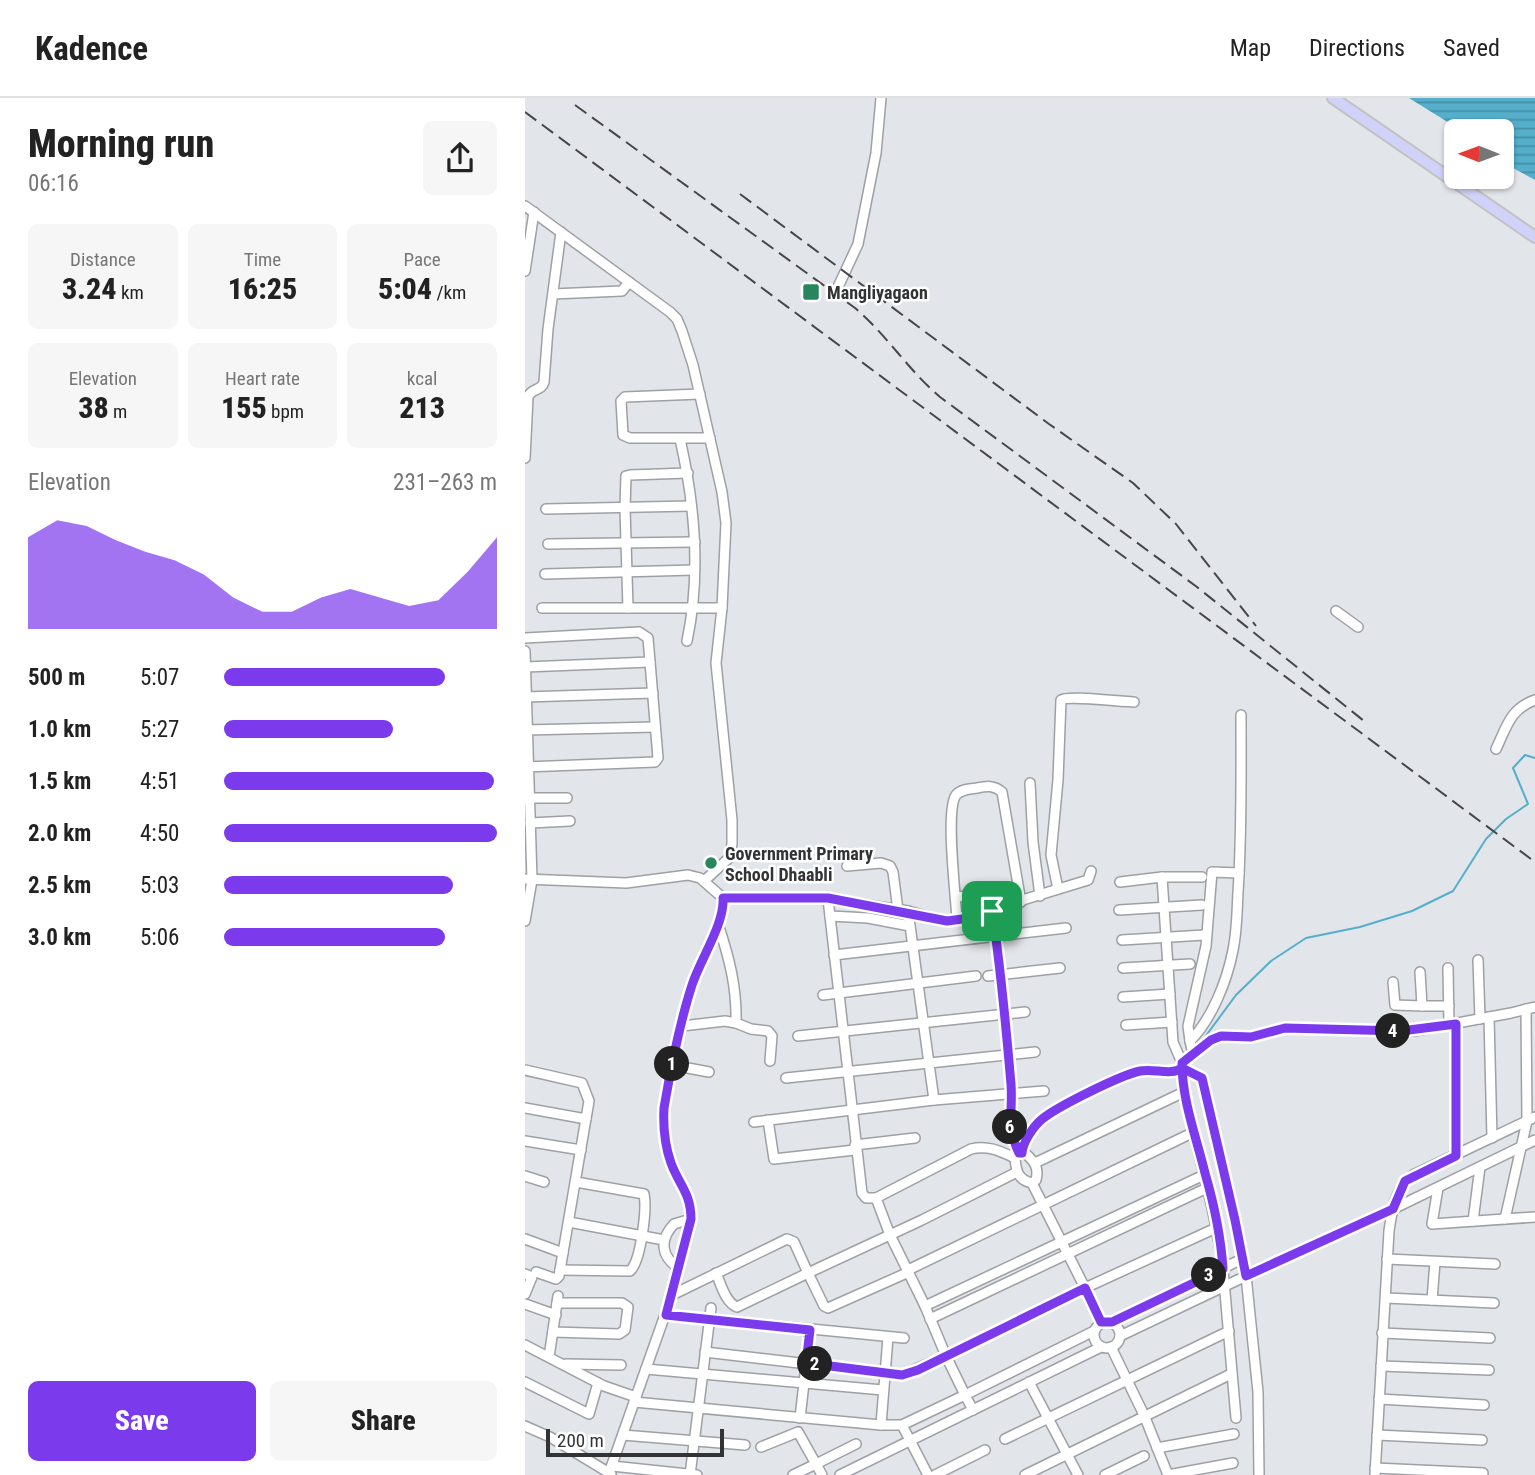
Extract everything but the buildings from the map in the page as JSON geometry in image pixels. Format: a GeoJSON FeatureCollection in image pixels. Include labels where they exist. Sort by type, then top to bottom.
{"type":"FeatureCollection","features":[{"type":"Feature","properties":{"kind":"main road"},"geometry":{"type":"LineString","coordinates":[[1333,98],[1535,237]]}},
{"type":"Feature","properties":{"kind":"main road"},"geometry":{"type":"LineString","coordinates":[[1343,98],[1535,230]]}},
{"type":"Feature","properties":{"kind":"street"},"geometry":{"type":"LineString","coordinates":[[838,286],[856,252],[860,237],[876,153],[881,98]]}},
{"type":"Feature","properties":{"kind":"street"},"geometry":{"type":"LineString","coordinates":[[525,206],[677,319],[689,354],[722,492],[726,523],[716,663],[732,820],[732,844],[727,862],[704,881]]}},
{"type":"Feature","properties":{"kind":"street"},"geometry":{"type":"LineString","coordinates":[[525,271],[534,212]]}},
{"type":"Feature","properties":{"kind":"street"},"geometry":{"type":"LineString","coordinates":[[525,458],[529,394],[542,387],[544,382],[561,232]]}},
{"type":"Feature","properties":{"kind":"street"},"geometry":{"type":"LineString","coordinates":[[553,294],[622,291],[629,282]]}},
{"type":"Feature","properties":{"kind":"street"},"geometry":{"type":"LineString","coordinates":[[699,394],[625,397],[621,401],[622,435],[625,438],[710,438]]}},
{"type":"Feature","properties":{"kind":"street"},"geometry":{"type":"LineString","coordinates":[[680,439],[688,473],[695,542],[694,607],[687,641]]}},
{"type":"Feature","properties":{"kind":"street"},"geometry":{"type":"LineString","coordinates":[[628,608],[626,477],[688,473]]}},
{"type":"Feature","properties":{"kind":"street"},"geometry":{"type":"LineString","coordinates":[[546,509],[691,506]]}},
{"type":"Feature","properties":{"kind":"street"},"geometry":{"type":"LineString","coordinates":[[548,544],[695,542]]}},
{"type":"Feature","properties":{"kind":"street"},"geometry":{"type":"LineString","coordinates":[[545,574],[694,570]]}},
{"type":"Feature","properties":{"kind":"street"},"geometry":{"type":"LineString","coordinates":[[542,608],[722,608]]}},
{"type":"Feature","properties":{"kind":"street"},"geometry":{"type":"LineString","coordinates":[[1336,611],[1358,627]]}},
{"type":"Feature","properties":{"kind":"street"},"geometry":{"type":"LineString","coordinates":[[525,638],[639,632],[648,638],[658,758],[655,762],[527,767]]}},
{"type":"Feature","properties":{"kind":"street"},"geometry":{"type":"LineString","coordinates":[[525,651],[529,830],[525,920]]}},
{"type":"Feature","properties":{"kind":"street"},"geometry":{"type":"LineString","coordinates":[[526,667],[650,662]]}},
{"type":"Feature","properties":{"kind":"street"},"geometry":{"type":"LineString","coordinates":[[526,696],[653,693]]}},
{"type":"Feature","properties":{"kind":"street"},"geometry":{"type":"LineString","coordinates":[[1058,889],[1051,855],[1058,780],[1061,700],[1069,697],[1134,702]]}},
{"type":"Feature","properties":{"kind":"street"},"geometry":{"type":"LineString","coordinates":[[1496,749],[1513,713],[1524,704],[1535,701]]}},
{"type":"Feature","properties":{"kind":"street"},"geometry":{"type":"LineString","coordinates":[[1017,1149],[1051,1112],[1129,1074],[1143,1070],[1174,1073],[1179,1058],[1191,1046],[1201,1029],[1224,982],[1233,951],[1239,873],[1241,715]]}},
{"type":"Feature","properties":{"kind":"street"},"geometry":{"type":"LineString","coordinates":[[526,730],[655,727]]}},
{"type":"Feature","properties":{"kind":"street"},"geometry":{"type":"LineString","coordinates":[[1030,783],[1033,842],[1040,895]]}},
{"type":"Feature","properties":{"kind":"street"},"geometry":{"type":"LineString","coordinates":[[957,920],[950,813],[957,794],[962,790],[988,786],[1002,792],[1020,897]]}},
{"type":"Feature","properties":{"kind":"street"},"geometry":{"type":"LineString","coordinates":[[527,798],[567,798]]}},
{"type":"Feature","properties":{"kind":"street"},"geometry":{"type":"LineString","coordinates":[[529,830],[570,821]]}},
{"type":"Feature","properties":{"kind":"street"},"geometry":{"type":"LineString","coordinates":[[848,866],[881,863],[890,866],[893,872],[903,911],[910,926],[934,1100]]}},
{"type":"Feature","properties":{"kind":"street"},"geometry":{"type":"LineString","coordinates":[[956,897],[1040,895],[1088,880],[1091,871]]}},
{"type":"Feature","properties":{"kind":"street"},"geometry":{"type":"LineString","coordinates":[[1191,1046],[1188,1026],[1206,946],[1212,872],[1239,873]]}},
{"type":"Feature","properties":{"kind":"street"},"geometry":{"type":"LineString","coordinates":[[528,879],[626,883],[685,875],[704,881],[723,898],[828,898],[939,920],[957,920],[992,911],[1020,897]]}},
{"type":"Feature","properties":{"kind":"street"},"geometry":{"type":"LineString","coordinates":[[1162,877],[1172,1022],[1184,1091],[1209,1187],[1223,1269],[1236,1418]]}},
{"type":"Feature","properties":{"kind":"street"},"geometry":{"type":"LineString","coordinates":[[1120,881],[1202,877]]}},
{"type":"Feature","properties":{"kind":"street"},"geometry":{"type":"LineString","coordinates":[[607,1472],[673,1295],[691,1219],[686,1189],[669,1157],[663,1124],[664,1108],[682,1026],[700,962],[723,909],[723,898]]}},
{"type":"Feature","properties":{"kind":"street"},"geometry":{"type":"LineString","coordinates":[[828,898],[862,1194],[872,1198],[973,1410]]}},
{"type":"Feature","properties":{"kind":"street"},"geometry":{"type":"LineString","coordinates":[[1119,910],[1202,905]]}},
{"type":"Feature","properties":{"kind":"street"},"geometry":{"type":"LineString","coordinates":[[872,1198],[971,1149],[987,1147],[1017,1149],[1035,1163],[1037,1180],[1032,1183],[1024,1182],[1017,1172],[1017,1149],[1012,1095],[992,911]]}},
{"type":"Feature","properties":{"kind":"street"},"geometry":{"type":"LineString","coordinates":[[830,916],[868,918],[910,926]]}},
{"type":"Feature","properties":{"kind":"street"},"geometry":{"type":"LineString","coordinates":[[718,924],[731,962],[737,999],[736,1023]]}},
{"type":"Feature","properties":{"kind":"street"},"geometry":{"type":"LineString","coordinates":[[834,955],[1066,928]]}},
{"type":"Feature","properties":{"kind":"street"},"geometry":{"type":"LineString","coordinates":[[1122,940],[1204,935]]}},
{"type":"Feature","properties":{"kind":"street"},"geometry":{"type":"LineString","coordinates":[[1478,960],[1485,1018],[1492,1138]]}},
{"type":"Feature","properties":{"kind":"street"},"geometry":{"type":"LineString","coordinates":[[1122,968],[1190,964]]}},
{"type":"Feature","properties":{"kind":"street"},"geometry":{"type":"LineString","coordinates":[[988,976],[1060,968]]}},
{"type":"Feature","properties":{"kind":"street"},"geometry":{"type":"LineString","coordinates":[[1448,968],[1456,1156]]}},
{"type":"Feature","properties":{"kind":"street"},"geometry":{"type":"LineString","coordinates":[[1420,972],[1422,1006]]}},
{"type":"Feature","properties":{"kind":"street"},"geometry":{"type":"LineString","coordinates":[[823,995],[976,976]]}},
{"type":"Feature","properties":{"kind":"street"},"geometry":{"type":"LineString","coordinates":[[1393,982],[1395,1005],[1449,1006]]}},
{"type":"Feature","properties":{"kind":"street"},"geometry":{"type":"LineString","coordinates":[[1123,997],[1170,994]]}},
{"type":"Feature","properties":{"kind":"street"},"geometry":{"type":"LineString","coordinates":[[1179,1058],[1191,1046],[1228,1035],[1251,1037],[1285,1028],[1401,1031],[1452,1025],[1531,1008],[1531,1119],[1521,1147],[1505,1219]]}},
{"type":"Feature","properties":{"kind":"street"},"geometry":{"type":"LineString","coordinates":[[798,1036],[1025,1012]]}},
{"type":"Feature","properties":{"kind":"street"},"geometry":{"type":"LineString","coordinates":[[682,1026],[725,1021],[771,1033],[771,1061]]}},
{"type":"Feature","properties":{"kind":"street"},"geometry":{"type":"LineString","coordinates":[[1126,1025],[1172,1022]]}},
{"type":"Feature","properties":{"kind":"street"},"geometry":{"type":"LineString","coordinates":[[786,1078],[1035,1052]]}},
{"type":"Feature","properties":{"kind":"street"},"geometry":{"type":"LineString","coordinates":[[1179,1058],[1202,1078],[1246,1276],[1258,1392],[1259,1475]]}},
{"type":"Feature","properties":{"kind":"street"},"geometry":{"type":"LineString","coordinates":[[672,1065],[709,1072]]}},
{"type":"Feature","properties":{"kind":"street"},"geometry":{"type":"LineString","coordinates":[[525,1070],[582,1083],[589,1101],[560,1270],[556,1279],[536,1272]]}},
{"type":"Feature","properties":{"kind":"street"},"geometry":{"type":"LineString","coordinates":[[754,1122],[934,1100],[1044,1091]]}},
{"type":"Feature","properties":{"kind":"street"},"geometry":{"type":"LineString","coordinates":[[1035,1163],[1184,1091]]}},
{"type":"Feature","properties":{"kind":"street"},"geometry":{"type":"LineString","coordinates":[[525,1108],[586,1119]]}},
{"type":"Feature","properties":{"kind":"street"},"geometry":{"type":"LineString","coordinates":[[1483,1473],[1375,1472],[1387,1259],[1393,1209],[1405,1181],[1531,1119]]}},
{"type":"Feature","properties":{"kind":"street"},"geometry":{"type":"LineString","coordinates":[[768,1120],[774,1159],[915,1138]]}},
{"type":"Feature","properties":{"kind":"street"},"geometry":{"type":"LineString","coordinates":[[673,1295],[787,1238],[794,1242],[824,1306],[828,1308],[1194,1132]]}},
{"type":"Feature","properties":{"kind":"street"},"geometry":{"type":"LineString","coordinates":[[1120,1336],[1535,1140]]}},
{"type":"Feature","properties":{"kind":"street"},"geometry":{"type":"LineString","coordinates":[[525,1141],[581,1150]]}},
{"type":"Feature","properties":{"kind":"street"},"geometry":{"type":"LineString","coordinates":[[1473,1221],[1480,1167]]}},
{"type":"Feature","properties":{"kind":"street"},"geometry":{"type":"LineString","coordinates":[[716,1273],[728,1300],[732,1306],[737,1307],[1017,1172]]}},
{"type":"Feature","properties":{"kind":"street"},"geometry":{"type":"LineString","coordinates":[[925,1306],[1206,1174]]}},
{"type":"Feature","properties":{"kind":"street"},"geometry":{"type":"LineString","coordinates":[[525,1176],[544,1182]]}},
{"type":"Feature","properties":{"kind":"street"},"geometry":{"type":"LineString","coordinates":[[560,1270],[630,1270],[635,1266],[641,1236],[644,1194],[576,1182]]}},
{"type":"Feature","properties":{"kind":"street"},"geometry":{"type":"LineString","coordinates":[[1032,1183],[1101,1322]]}},
{"type":"Feature","properties":{"kind":"street"},"geometry":{"type":"LineString","coordinates":[[930,1320],[1209,1187]]}},
{"type":"Feature","properties":{"kind":"street"},"geometry":{"type":"LineString","coordinates":[[1438,1188],[1432,1224],[1535,1217]]}},
{"type":"Feature","properties":{"kind":"street"},"geometry":{"type":"LineString","coordinates":[[678,1268],[666,1257],[664,1240],[674,1224],[691,1219]]}},
{"type":"Feature","properties":{"kind":"street"},"geometry":{"type":"LineString","coordinates":[[569,1222],[664,1240]]}},
{"type":"Feature","properties":{"kind":"street"},"geometry":{"type":"LineString","coordinates":[[705,1352],[908,1374],[1216,1228]]}},
{"type":"Feature","properties":{"kind":"street"},"geometry":{"type":"LineString","coordinates":[[525,1239],[563,1253]]}},
{"type":"Feature","properties":{"kind":"street"},"geometry":{"type":"LineString","coordinates":[[1101,1322],[1112,1322],[1242,1259]]}},
{"type":"Feature","properties":{"kind":"street"},"geometry":{"type":"LineString","coordinates":[[1387,1259],[1495,1264]]}},
{"type":"Feature","properties":{"kind":"street"},"geometry":{"type":"LineString","coordinates":[[1432,1300],[1435,1262]]}},
{"type":"Feature","properties":{"kind":"street"},"geometry":{"type":"LineString","coordinates":[[525,1274],[532,1277],[525,1294]]}},
{"type":"Feature","properties":{"kind":"street"},"geometry":{"type":"LineString","coordinates":[[1385,1298],[1494,1303]]}},
{"type":"Feature","properties":{"kind":"street"},"geometry":{"type":"LineString","coordinates":[[549,1357],[558,1300],[622,1303],[628,1307],[625,1330],[619,1334],[553,1332]]}},
{"type":"Feature","properties":{"kind":"street"},"geometry":{"type":"LineString","coordinates":[[525,1304],[556,1315]]}},
{"type":"Feature","properties":{"kind":"street"},"geometry":{"type":"LineString","coordinates":[[690,1475],[711,1308]]}},
{"type":"Feature","properties":{"kind":"street"},"geometry":{"type":"LineString","coordinates":[[666,1315],[904,1338]]}},
{"type":"Feature","properties":{"kind":"street"},"geometry":{"type":"LineString","coordinates":[[525,1345],[635,1399],[800,1418],[902,1425],[1094,1331],[1101,1322]]}},
{"type":"Feature","properties":{"kind":"street"},"geometry":{"type":"LineString","coordinates":[[840,1475],[1029,1382],[1117,1343],[1120,1336],[1118,1328],[1112,1322]]}},
{"type":"Feature","properties":{"kind":"street"},"geometry":{"type":"LineString","coordinates":[[800,1418],[810,1330]]}},
{"type":"Feature","properties":{"kind":"street"},"geometry":{"type":"LineString","coordinates":[[1094,1331],[1094,1340],[1106,1347],[1127,1381],[1168,1475],[1233,1463]]}},
{"type":"Feature","properties":{"kind":"street"},"geometry":{"type":"LineString","coordinates":[[1006,1440],[1229,1331]]}},
{"type":"Feature","properties":{"kind":"street"},"geometry":{"type":"LineString","coordinates":[[1383,1333],[1490,1338]]}},
{"type":"Feature","properties":{"kind":"street"},"geometry":{"type":"LineString","coordinates":[[881,1425],[888,1337]]}},
{"type":"Feature","properties":{"kind":"street"},"geometry":{"type":"LineString","coordinates":[[564,1364],[621,1365]]}},
{"type":"Feature","properties":{"kind":"street"},"geometry":{"type":"LineString","coordinates":[[1381,1366],[1489,1370]]}},
{"type":"Feature","properties":{"kind":"street"},"geometry":{"type":"LineString","coordinates":[[646,1369],[883,1390]]}},
{"type":"Feature","properties":{"kind":"street"},"geometry":{"type":"LineString","coordinates":[[1025,1475],[1231,1374]]}},
{"type":"Feature","properties":{"kind":"street"},"geometry":{"type":"LineString","coordinates":[[525,1382],[589,1414],[598,1383]]}},
{"type":"Feature","properties":{"kind":"street"},"geometry":{"type":"LineString","coordinates":[[1029,1382],[1078,1475]]}},
{"type":"Feature","properties":{"kind":"street"},"geometry":{"type":"LineString","coordinates":[[1379,1399],[1483,1405]]}},
{"type":"Feature","properties":{"kind":"street"},"geometry":{"type":"LineString","coordinates":[[902,1425],[928,1475]]}},
{"type":"Feature","properties":{"kind":"street"},"geometry":{"type":"LineString","coordinates":[[525,1426],[550,1437],[607,1472],[698,1475]]}},
{"type":"Feature","properties":{"kind":"street"},"geometry":{"type":"LineString","coordinates":[[761,1447],[798,1432],[822,1475]]}},
{"type":"Feature","properties":{"kind":"street"},"geometry":{"type":"LineString","coordinates":[[1157,1448],[1234,1434]]}},
{"type":"Feature","properties":{"kind":"street"},"geometry":{"type":"LineString","coordinates":[[623,1435],[745,1445]]}},
{"type":"Feature","properties":{"kind":"street"},"geometry":{"type":"LineString","coordinates":[[1377,1435],[1482,1440]]}},
{"type":"Feature","properties":{"kind":"street"},"geometry":{"type":"LineString","coordinates":[[793,1475],[856,1444]]}},
{"type":"Feature","properties":{"kind":"street"},"geometry":{"type":"LineString","coordinates":[[935,1475],[985,1450]]}},
{"type":"Feature","properties":{"kind":"street"},"geometry":{"type":"LineString","coordinates":[[1105,1475],[1144,1456]]}},
{"type":"Feature","properties":{"kind":"water"},"geometry":{"type":"Polygon","coordinates":[[[1409,98],[1535,98],[1535,180],[1514,169],[1514,119],[1444,120],[1409,98]]]}},
{"type":"Feature","properties":{"kind":"waterway"},"geometry":{"type":"LineString","coordinates":[[1202,1041],[1236,995],[1271,961],[1306,938],[1360,927],[1412,911],[1453,891],[1486,839],[1506,819],[1528,804],[1513,768],[1525,755],[1535,758]]}},
{"type":"Feature","properties":{"kind":"railway"},"geometry":{"type":"LineString","coordinates":[[575,105],[855,308],[940,397],[1197,587],[1364,721]]}},
{"type":"Feature","properties":{"kind":"railway"},"geometry":{"type":"LineString","coordinates":[[525,112],[1535,862]]}},
{"type":"Feature","properties":{"kind":"railway"},"geometry":{"type":"LineString","coordinates":[[740,194],[1049,424],[1133,483],[1176,524],[1256,626]]}},
{"type":"Feature","properties":{"kind":"place","name":"Mangliyagaon"},"geometry":{"type":"Point","coordinates":[811,292]}},
{"type":"Feature","properties":{"kind":"place","name":"Government Primary School Dhaabli"},"geometry":{"type":"Point","coordinates":[711,863]}},
{"type":"Feature","properties":{"kind":"route"},"geometry":{"type":"LineString","coordinates":[[992,911],[947,921],[828,898],[723,898],[718,924],[691,989],[664,1108],[663,1124],[669,1157],[686,1189],[691,1210],[673,1295],[666,1315],[810,1330],[806,1363],[902,1375],[918,1370],[1085,1288],[1101,1322],[1112,1322],[1223,1269],[1209,1187],[1187,1106],[1181,1070],[1182,1063],[1216,1037],[1259,1036],[1285,1028],[1414,1031],[1456,1024],[1456,1156],[1405,1181],[1393,1209],[1246,1276],[1212,1115],[1202,1078],[1193,1072],[1182,1068],[1181,1070],[1174,1073],[1143,1070],[1129,1074],[1051,1112],[1039,1122],[1024,1143],[1022,1153],[1019,1153],[1011,1137],[1012,1095],[992,911]]}}]}
